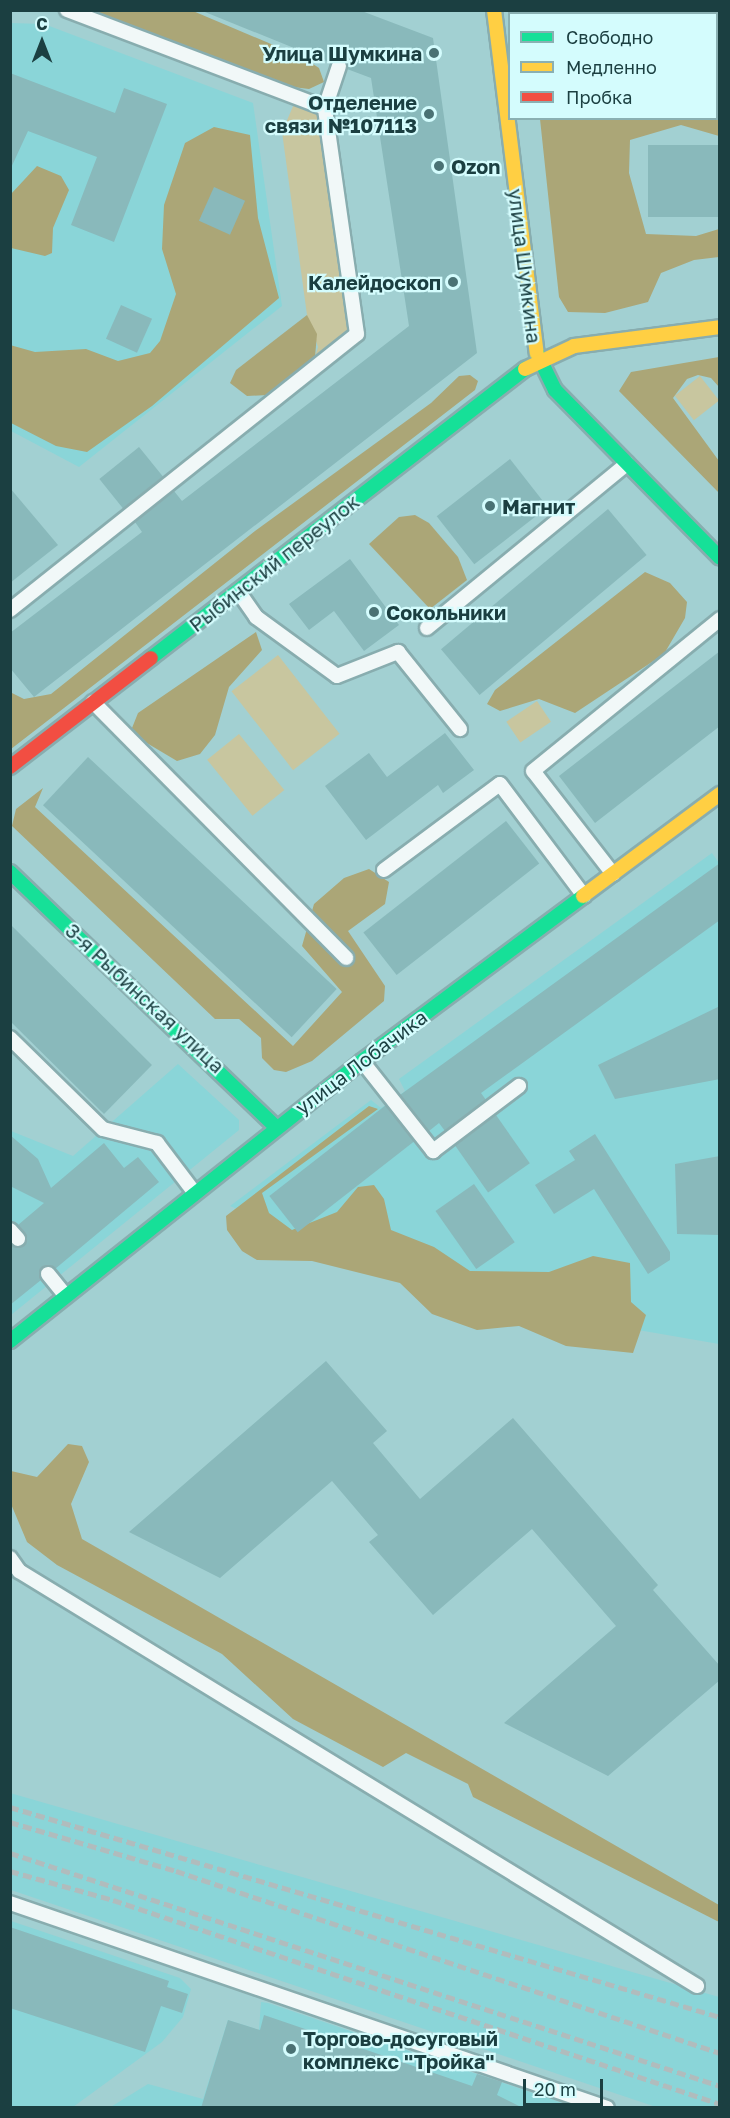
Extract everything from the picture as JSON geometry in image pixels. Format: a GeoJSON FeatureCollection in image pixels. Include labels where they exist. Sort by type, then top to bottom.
{"type":"FeatureCollection","features":[{"type":"Feature","properties":{"kind":"street","name":"улица Шумкина"},"geometry":{"type":"LineString","coordinates":[[495,10],[504,53],[508,90]]}},
{"type":"Feature","properties":{"kind":"street","name":"улица Шумкина"},"geometry":{"type":"LineString","coordinates":[[511,120],[537,360],[555,390],[720,558]]}},
{"type":"Feature","properties":{"kind":"street","name":"Рыбинский переулок"},"geometry":{"type":"LineString","coordinates":[[10,767],[537,360],[574,346],[720,327]]}},
{"type":"Feature","properties":{"kind":"street","name":"улица Лобачика"},"geometry":{"type":"LineString","coordinates":[[10,1341],[276,1127],[720,794]]}},
{"type":"Feature","properties":{"kind":"street","name":"3-я Рыбинская улица"},"geometry":{"type":"LineString","coordinates":[[11,873],[276,1127]]}},
{"type":"Feature","properties":{"kind":"lane"},"geometry":{"type":"LineString","coordinates":[[67,10],[325,108]]}},
{"type":"Feature","properties":{"kind":"lane"},"geometry":{"type":"LineString","coordinates":[[10,610],[357,334],[325,108],[339,66]]}},
{"type":"Feature","properties":{"kind":"lane"},"geometry":{"type":"LineString","coordinates":[[427,628],[627,464]]}},
{"type":"Feature","properties":{"kind":"lane"},"geometry":{"type":"LineString","coordinates":[[238,591],[256,617],[337,675],[398,652],[460,729]]}},
{"type":"Feature","properties":{"kind":"lane"},"geometry":{"type":"LineString","coordinates":[[613,874],[532,771],[720,619]]}},
{"type":"Feature","properties":{"kind":"lane"},"geometry":{"type":"LineString","coordinates":[[93,702],[346,958]]}},
{"type":"Feature","properties":{"kind":"lane"},"geometry":{"type":"LineString","coordinates":[[384,870],[500,784],[584,896]]}},
{"type":"Feature","properties":{"kind":"lane"},"geometry":{"type":"LineString","coordinates":[[10,1038],[103,1129],[157,1143],[194,1192]]}},
{"type":"Feature","properties":{"kind":"lane"},"geometry":{"type":"LineString","coordinates":[[362,1061],[433,1151],[519,1086]]}},
{"type":"Feature","properties":{"kind":"lane"},"geometry":{"type":"LineString","coordinates":[[48,1274],[67,1297]]}},
{"type":"Feature","properties":{"kind":"lane"},"geometry":{"type":"LineString","coordinates":[[10,1558],[19,1571],[697,1986]]}},
{"type":"Feature","properties":{"kind":"lane"},"geometry":{"type":"LineString","coordinates":[[10,1904],[607,2108]]}},
{"type":"Feature","properties":{"kind":"shaded area"},"geometry":{"type":"Polygon","coordinates":[[[93,11],[193,11],[304,58],[319,68],[324,82],[309,89],[293,87],[93,11]]]}},
{"type":"Feature","properties":{"kind":"shaded area"},"geometry":{"type":"Polygon","coordinates":[[[10,23],[44,24],[253,103],[282,306],[79,467],[11,431],[10,23]]]}},
{"type":"Feature","properties":{"kind":"shaded area"},"geometry":{"type":"Polygon","coordinates":[[[719,56],[719,136],[681,125],[630,140],[629,173],[646,234],[696,236],[719,229],[719,257],[694,260],[661,273],[648,302],[605,313],[568,312],[559,297],[540,120],[718,120],[719,56]]]}},
{"type":"Feature","properties":{"kind":"shaded area"},"geometry":{"type":"Polygon","coordinates":[[[294,104],[321,113],[351,328],[315,357],[318,347],[307,315],[282,132],[294,104]]]}},
{"type":"Feature","properties":{"kind":"shaded area"},"geometry":{"type":"Polygon","coordinates":[[[214,127],[250,135],[258,218],[279,298],[152,406],[87,452],[56,446],[11,423],[10,345],[35,352],[86,349],[118,361],[150,353],[160,341],[176,294],[162,249],[164,205],[185,143],[214,127]]]}},
{"type":"Feature","properties":{"kind":"shaded area"},"geometry":{"type":"Polygon","coordinates":[[[37,166],[61,176],[69,190],[53,228],[52,253],[45,256],[11,248],[11,194],[37,166]]]}},
{"type":"Feature","properties":{"kind":"shaded area"},"geometry":{"type":"Polygon","coordinates":[[[307,315],[317,334],[315,357],[267,395],[247,396],[230,383],[236,370],[307,315]]]}},
{"type":"Feature","properties":{"kind":"shaded area"},"geometry":{"type":"Polygon","coordinates":[[[719,357],[719,387],[711,378],[698,375],[687,379],[673,398],[719,461],[719,493],[619,391],[631,372],[719,357]]]}},
{"type":"Feature","properties":{"kind":"shaded area"},"geometry":{"type":"Polygon","coordinates":[[[470,375],[478,381],[475,390],[11,749],[10,692],[24,699],[51,694],[255,531],[431,403],[459,376],[470,375]]]}},
{"type":"Feature","properties":{"kind":"shaded area"},"geometry":{"type":"Polygon","coordinates":[[[700,376],[719,400],[694,420],[675,396],[700,376]]]}},
{"type":"Feature","properties":{"kind":"shaded area"},"geometry":{"type":"Polygon","coordinates":[[[415,515],[429,523],[458,557],[467,580],[430,609],[369,544],[399,517],[415,515]]]}},
{"type":"Feature","properties":{"kind":"shaded area"},"geometry":{"type":"Polygon","coordinates":[[[645,572],[670,583],[687,602],[685,618],[664,654],[575,713],[539,699],[500,711],[487,704],[495,690],[645,572]]]}},
{"type":"Feature","properties":{"kind":"shaded area"},"geometry":{"type":"Polygon","coordinates":[[[256,632],[262,650],[229,687],[215,735],[200,754],[177,761],[135,736],[132,728],[138,713],[256,632]]]}},
{"type":"Feature","properties":{"kind":"shaded area"},"geometry":{"type":"Polygon","coordinates":[[[278,655],[340,734],[293,770],[232,691],[278,655]]]}},
{"type":"Feature","properties":{"kind":"shaded area"},"geometry":{"type":"Polygon","coordinates":[[[537,701],[551,722],[520,742],[506,722],[537,701]]]}},
{"type":"Feature","properties":{"kind":"shaded area"},"geometry":{"type":"Polygon","coordinates":[[[239,734],[284,790],[252,816],[207,760],[239,734]]]}},
{"type":"Feature","properties":{"kind":"shaded area"},"geometry":{"type":"Polygon","coordinates":[[[43,788],[35,807],[293,1046],[342,992],[302,946],[314,904],[344,878],[369,869],[389,882],[385,904],[348,931],[385,986],[384,1001],[312,1061],[286,1072],[274,1070],[262,1058],[261,1038],[239,1019],[215,1019],[12,826],[16,809],[43,788]]]}},
{"type":"Feature","properties":{"kind":"shaded area"},"geometry":{"type":"Polygon","coordinates":[[[712,853],[719,863],[719,1344],[638,1330],[326,1247],[230,1206],[371,1100],[381,1108],[393,1100],[405,1091],[399,1079],[712,853]]]}},
{"type":"Feature","properties":{"kind":"shaded area"},"geometry":{"type":"Polygon","coordinates":[[[178,1064],[239,1120],[239,1130],[11,1315],[11,1131],[73,1156],[178,1064]]]}},
{"type":"Feature","properties":{"kind":"shaded area"},"geometry":{"type":"Polygon","coordinates":[[[369,1106],[378,1109],[262,1193],[269,1213],[292,1230],[337,1212],[358,1187],[374,1185],[384,1199],[391,1230],[434,1247],[470,1271],[549,1272],[593,1256],[630,1263],[631,1302],[646,1315],[633,1353],[566,1346],[519,1326],[477,1330],[432,1314],[400,1283],[312,1261],[257,1260],[242,1251],[227,1230],[226,1216],[369,1106]]]}},
{"type":"Feature","properties":{"kind":"shaded area"},"geometry":{"type":"Polygon","coordinates":[[[68,1444],[82,1446],[89,1462],[71,1504],[82,1539],[719,1905],[719,1922],[473,1797],[468,1784],[406,1753],[383,1767],[293,1719],[222,1654],[57,1565],[27,1542],[11,1504],[11,1471],[37,1477],[68,1444]]]}},
{"type":"Feature","properties":{"kind":"shaded area"},"geometry":{"type":"Polygon","coordinates":[[[10,1793],[719,1997],[719,2107],[656,2107],[11,1890],[10,1793]]]}},
{"type":"Feature","properties":{"kind":"shaded area"},"geometry":{"type":"Polygon","coordinates":[[[11,1921],[180,1978],[191,1989],[183,2017],[162,2042],[73,2107],[11,2108],[11,1921]]]}},
{"type":"Feature","properties":{"kind":"shaded area","name":"Торгово-досуговый комплекс \"Тройка\""},"geometry":{"type":"Polygon","coordinates":[[[261,2002],[574,2107],[109,2108],[148,2084],[203,2099],[228,2020],[259,2030],[261,2002]]]}},
{"type":"Feature","properties":{"kind":"building"},"geometry":{"type":"Polygon","coordinates":[[[200,10],[359,10],[433,38],[477,353],[34,697],[10,668],[10,633],[142,532],[135,522],[174,491],[182,501],[409,326],[371,78],[347,69],[342,58],[331,63],[200,10]]]}},
{"type":"Feature","properties":{"kind":"building"},"geometry":{"type":"Polygon","coordinates":[[[10,73],[115,113],[124,88],[167,104],[114,242],[71,225],[97,157],[28,131],[10,170],[10,73]]]}},
{"type":"Feature","properties":{"kind":"building"},"geometry":{"type":"Polygon","coordinates":[[[648,145],[720,145],[720,217],[648,217],[648,145]]]}},
{"type":"Feature","properties":{"kind":"building"},"geometry":{"type":"Polygon","coordinates":[[[214,187],[245,201],[230,235],[199,221],[214,187]]]}},
{"type":"Feature","properties":{"kind":"building"},"geometry":{"type":"Polygon","coordinates":[[[121,305],[152,319],[137,353],[106,339],[121,305]]]}},
{"type":"Feature","properties":{"kind":"building"},"geometry":{"type":"Polygon","coordinates":[[[139,447],[163,477],[123,509],[99,479],[139,447]]]}},
{"type":"Feature","properties":{"kind":"building"},"geometry":{"type":"Polygon","coordinates":[[[510,459],[548,507],[474,564],[437,516],[510,459]]]}},
{"type":"Feature","properties":{"kind":"building"},"geometry":{"type":"Polygon","coordinates":[[[10,488],[58,545],[10,583],[10,488]]]}},
{"type":"Feature","properties":{"kind":"building"},"geometry":{"type":"Polygon","coordinates":[[[608,509],[647,555],[480,695],[441,649],[608,509]]]}},
{"type":"Feature","properties":{"kind":"building"},"geometry":{"type":"Polygon","coordinates":[[[350,559],[399,625],[364,651],[334,611],[309,630],[289,604],[350,559]]]}},
{"type":"Feature","properties":{"kind":"building"},"geometry":{"type":"Polygon","coordinates":[[[720,651],[720,726],[595,823],[559,776],[720,651]]]}},
{"type":"Feature","properties":{"kind":"building"},"geometry":{"type":"Polygon","coordinates":[[[445,733],[474,770],[443,793],[438,785],[366,840],[325,786],[369,753],[387,777],[445,733]]]}},
{"type":"Feature","properties":{"kind":"building"},"geometry":{"type":"Polygon","coordinates":[[[88,757],[337,989],[292,1037],[43,805],[88,757]]]}},
{"type":"Feature","properties":{"kind":"building"},"geometry":{"type":"Polygon","coordinates":[[[506,821],[539,864],[397,975],[363,932],[506,821]]]}},
{"type":"Feature","properties":{"kind":"building"},"geometry":{"type":"Polygon","coordinates":[[[720,863],[720,920],[481,1093],[486,1100],[445,1131],[439,1123],[429,1131],[400,1095],[720,863]]]}},
{"type":"Feature","properties":{"kind":"building"},"geometry":{"type":"Polygon","coordinates":[[[10,924],[152,1065],[104,1114],[10,1021],[10,924]]]}},
{"type":"Feature","properties":{"kind":"building"},"geometry":{"type":"Polygon","coordinates":[[[720,1006],[720,1079],[615,1099],[598,1065],[720,1006]]]}},
{"type":"Feature","properties":{"kind":"building"},"geometry":{"type":"Polygon","coordinates":[[[386,1105],[414,1141],[298,1232],[269,1196],[386,1105]]]}},
{"type":"Feature","properties":{"kind":"building"},"geometry":{"type":"Polygon","coordinates":[[[496,1115],[530,1163],[488,1193],[454,1144],[496,1115]]]}},
{"type":"Feature","properties":{"kind":"building"},"geometry":{"type":"Polygon","coordinates":[[[595,1134],[670,1252],[670,1260],[648,1274],[594,1189],[554,1214],[535,1185],[575,1160],[569,1151],[595,1134]]]}},
{"type":"Feature","properties":{"kind":"building"},"geometry":{"type":"Polygon","coordinates":[[[10,1135],[38,1159],[51,1188],[104,1143],[124,1168],[138,1157],[159,1182],[55,1269],[42,1267],[41,1280],[10,1305],[10,1244],[24,1245],[27,1237],[18,1225],[44,1203],[10,1186],[10,1135]]]}},
{"type":"Feature","properties":{"kind":"building"},"geometry":{"type":"Polygon","coordinates":[[[720,1156],[720,1235],[677,1234],[675,1164],[720,1156]]]}},
{"type":"Feature","properties":{"kind":"building"},"geometry":{"type":"Polygon","coordinates":[[[474,1184],[515,1242],[476,1269],[435,1211],[474,1184]]]}},
{"type":"Feature","properties":{"kind":"building"},"geometry":{"type":"Polygon","coordinates":[[[326,1361],[387,1431],[373,1443],[420,1499],[513,1418],[658,1585],[653,1590],[720,1666],[720,1680],[608,1776],[504,1723],[616,1626],[532,1529],[433,1615],[369,1542],[378,1535],[332,1481],[220,1578],[129,1532],[326,1361]]]}},
{"type":"Feature","properties":{"kind":"building"},"geometry":{"type":"Polygon","coordinates":[[[10,1927],[169,1981],[167,1987],[188,1994],[182,2013],[161,2006],[145,2052],[10,2008],[10,1927]]]}},
{"type":"Feature","properties":{"kind":"building","name":"Торгово-досуговый комплекс \"Тройка\""},"geometry":{"type":"Polygon","coordinates":[[[264,2015],[472,2086],[477,2074],[502,2082],[497,2095],[523,2108],[201,2108],[228,2020],[260,2030],[264,2015]]]}},
{"type":"Feature","properties":{"kind":"railway"},"geometry":{"type":"LineString","coordinates":[[10,1807],[720,2017]]}},
{"type":"Feature","properties":{"kind":"railway"},"geometry":{"type":"LineString","coordinates":[[10,1822],[176,1871],[720,2053]]}},
{"type":"Feature","properties":{"kind":"railway"},"geometry":{"type":"LineString","coordinates":[[10,1853],[720,2086]]}},
{"type":"Feature","properties":{"kind":"railway"},"geometry":{"type":"LineString","coordinates":[[10,1871],[113,1900],[720,2104]]}},
{"type":"Feature","properties":{"kind":"traffic: fast"},"geometry":{"type":"LineString","coordinates":[[537,353],[555,390],[720,558]]}},
{"type":"Feature","properties":{"kind":"traffic: fast"},"geometry":{"type":"LineString","coordinates":[[151,658],[525,369]]}},
{"type":"Feature","properties":{"kind":"traffic: fast"},"geometry":{"type":"LineString","coordinates":[[10,872],[276,1127]]}},
{"type":"Feature","properties":{"kind":"traffic: fast"},"geometry":{"type":"LineString","coordinates":[[10,1341],[362,1061],[583,896]]}},
{"type":"Feature","properties":{"kind":"traffic: slow"},"geometry":{"type":"LineString","coordinates":[[494,10],[537,353]]}},
{"type":"Feature","properties":{"kind":"traffic: slow"},"geometry":{"type":"LineString","coordinates":[[525,369],[574,346],[720,327]]}},
{"type":"Feature","properties":{"kind":"traffic: slow"},"geometry":{"type":"LineString","coordinates":[[583,896],[720,794]]}},
{"type":"Feature","properties":{"kind":"traffic: jam"},"geometry":{"type":"LineString","coordinates":[[10,767],[151,658]]}},
{"type":"Feature","properties":{"kind":"place","name":"Улица Шумкина"},"geometry":{"type":"Point","coordinates":[434,53]}},
{"type":"Feature","properties":{"kind":"place","name":"Отделение связи №107113"},"geometry":{"type":"Point","coordinates":[429,114]}},
{"type":"Feature","properties":{"kind":"place","name":"Ozon"},"geometry":{"type":"Point","coordinates":[439,166]}},
{"type":"Feature","properties":{"kind":"place","name":"Калейдоскоп"},"geometry":{"type":"Point","coordinates":[453,282]}},
{"type":"Feature","properties":{"kind":"place","name":"Магнит"},"geometry":{"type":"Point","coordinates":[490,506]}},
{"type":"Feature","properties":{"kind":"place","name":"Сокольники"},"geometry":{"type":"Point","coordinates":[374,612]}},
{"type":"Feature","properties":{"kind":"place","name":"Торгово-досуговый комплекс \"Тройка\""},"geometry":{"type":"Point","coordinates":[291,2049]}}]}
